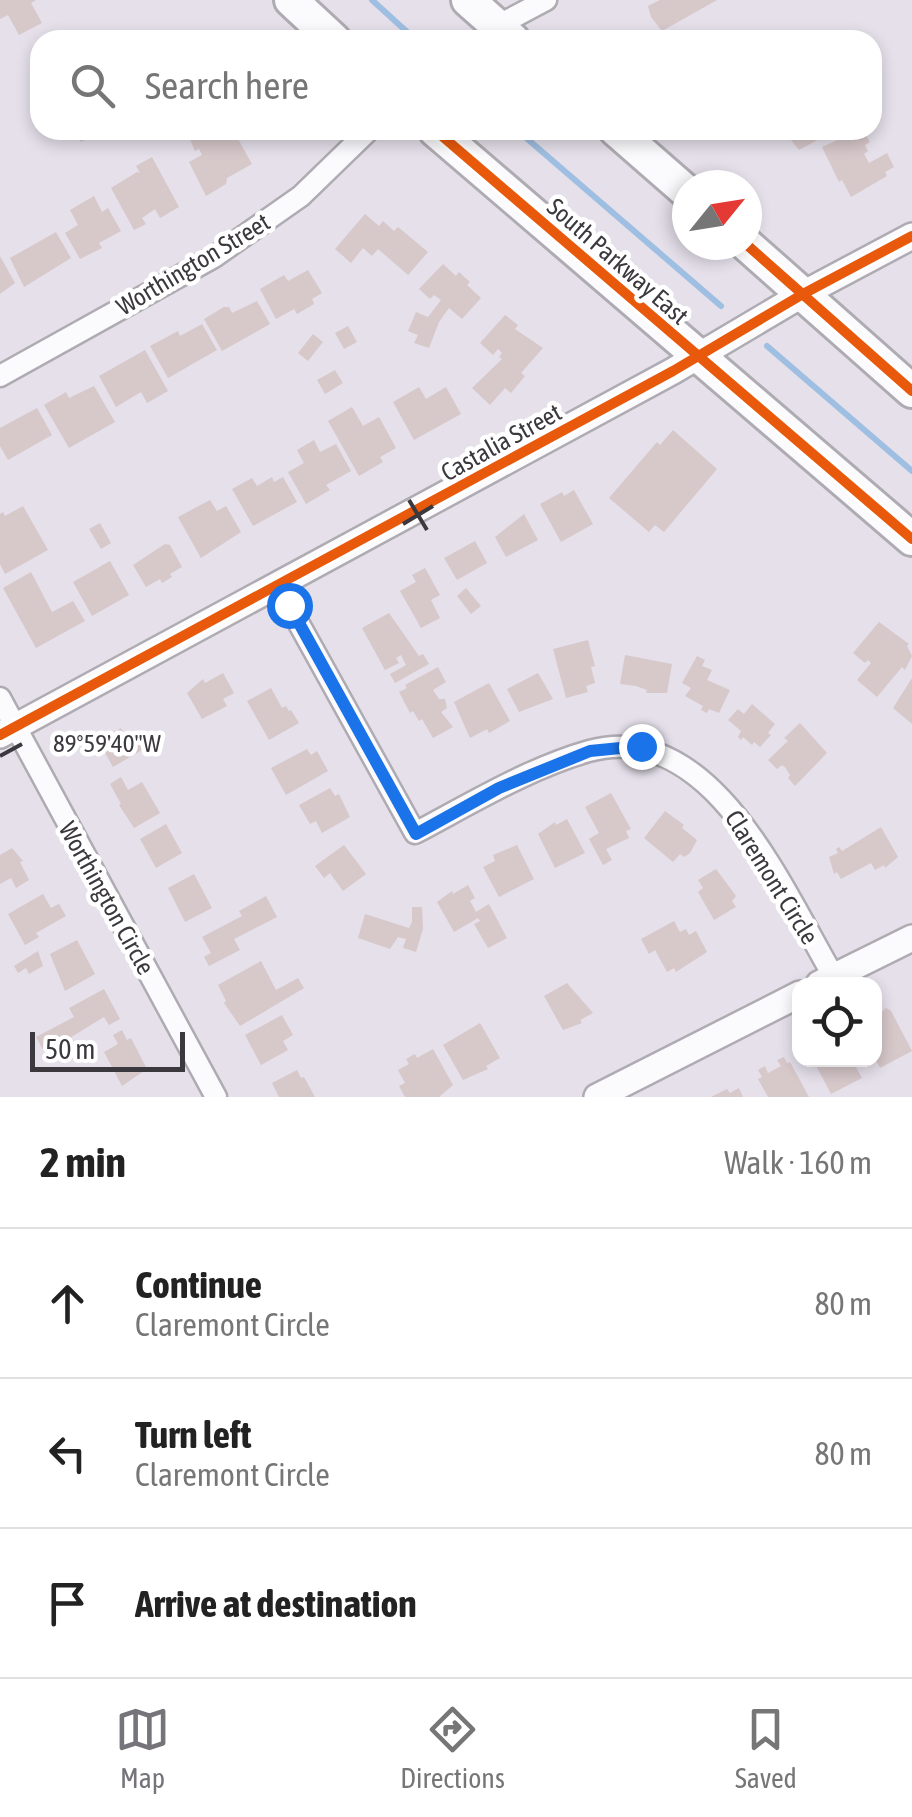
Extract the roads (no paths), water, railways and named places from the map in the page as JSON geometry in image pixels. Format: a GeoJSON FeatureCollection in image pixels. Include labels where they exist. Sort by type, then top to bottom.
{"type":"FeatureCollection","features":[{"type":"Feature","properties":{"kind":"main road"},"geometry":{"type":"LineString","coordinates":[[291,0],[323,30]]}},
{"type":"Feature","properties":{"kind":"main road"},"geometry":{"type":"LineString","coordinates":[[468,0],[502,30]]}},
{"type":"Feature","properties":{"kind":"main road","name":"South Parkway East"},"geometry":{"type":"LineString","coordinates":[[447,140],[912,539]]}},
{"type":"Feature","properties":{"kind":"main road"},"geometry":{"type":"LineString","coordinates":[[627,140],[672,179]]}},
{"type":"Feature","properties":{"kind":"main road"},"geometry":{"type":"LineString","coordinates":[[762,257],[912,391]]}},
{"type":"Feature","properties":{"kind":"street"},"geometry":{"type":"LineString","coordinates":[[509,30],[546,0]]}},
{"type":"Feature","properties":{"kind":"street","name":"Worthington Street"},"geometry":{"type":"LineString","coordinates":[[0,376],[214,257],[301,196],[359,140]]}},
{"type":"Feature","properties":{"kind":"street","name":"Castalia Street"},"geometry":{"type":"LineString","coordinates":[[7,731],[699,357],[912,236]]}},
{"type":"Feature","properties":{"kind":"street","name":"Claremont Circle"},"geometry":{"type":"LineString","coordinates":[[278,586],[416,834],[499,788],[590,751],[641,746],[680,763],[738,814],[824,977]]}},
{"type":"Feature","properties":{"kind":"street","name":"Worthington Circle"},"geometry":{"type":"LineString","coordinates":[[0,698],[7,731],[216,1097]]}},
{"type":"Feature","properties":{"kind":"street"},"geometry":{"type":"LineString","coordinates":[[834,977],[912,938]]}},
{"type":"Feature","properties":{"kind":"street"},"geometry":{"type":"LineString","coordinates":[[597,1097],[792,998]]}},
{"type":"Feature","properties":{"kind":"waterway"},"geometry":{"type":"LineString","coordinates":[[372,0],[405,30]]}},
{"type":"Feature","properties":{"kind":"waterway"},"geometry":{"type":"LineString","coordinates":[[529,140],[721,306]]}},
{"type":"Feature","properties":{"kind":"waterway"},"geometry":{"type":"LineString","coordinates":[[767,346],[912,471]]}}]}
